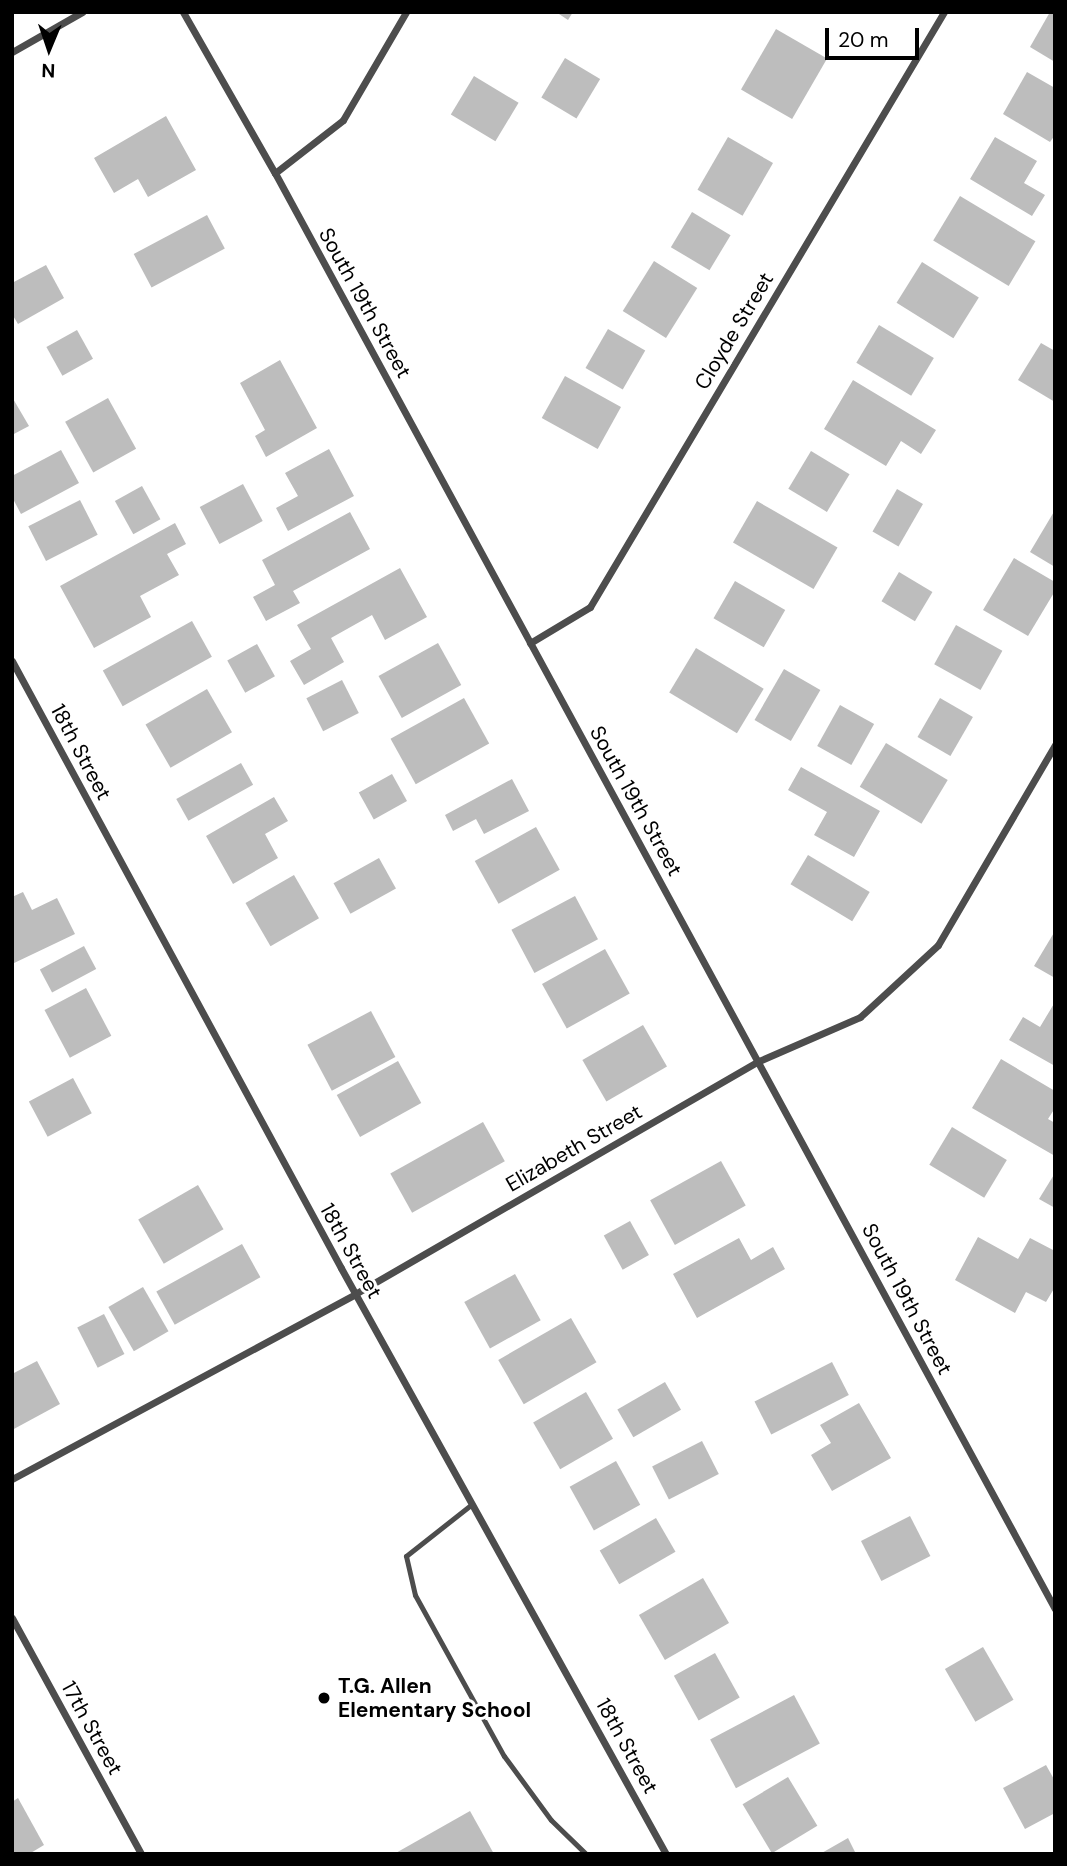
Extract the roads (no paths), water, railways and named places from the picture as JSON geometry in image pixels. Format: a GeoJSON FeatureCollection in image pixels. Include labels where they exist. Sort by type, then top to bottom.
{"type":"FeatureCollection","features":[{"type":"Feature","properties":{"kind":"street"},"geometry":{"type":"LineString","coordinates":[[12,52],[82,12]]}},
{"type":"Feature","properties":{"kind":"street","name":"South 19th Street"},"geometry":{"type":"LineString","coordinates":[[183,12],[275,173],[1055,1609]]}},
{"type":"Feature","properties":{"kind":"street"},"geometry":{"type":"LineString","coordinates":[[275,173],[343,120],[406,12]]}},
{"type":"Feature","properties":{"kind":"street","name":"Cloyde Street"},"geometry":{"type":"LineString","coordinates":[[530,643],[590,607],[944,12]]}},
{"type":"Feature","properties":{"kind":"street","name":"18th Street"},"geometry":{"type":"LineString","coordinates":[[12,661],[355,1294],[666,1854]]}},
{"type":"Feature","properties":{"kind":"street","name":"Elizabeth Street"},"geometry":{"type":"LineString","coordinates":[[12,1479],[355,1294],[759,1061],[860,1017],[938,945],[1055,745]]}},
{"type":"Feature","properties":{"kind":"street","name":"17th Street"},"geometry":{"type":"LineString","coordinates":[[12,1618],[141,1854]]}},
{"type":"Feature","properties":{"kind":"lane"},"geometry":{"type":"LineString","coordinates":[[472,1504],[406,1556],[415,1595],[504,1756],[551,1820],[586,1854]]}},
{"type":"Feature","properties":{"kind":"place","name":"T.G. Allen Elementary School"},"geometry":{"type":"Point","coordinates":[324,1698]}}]}
